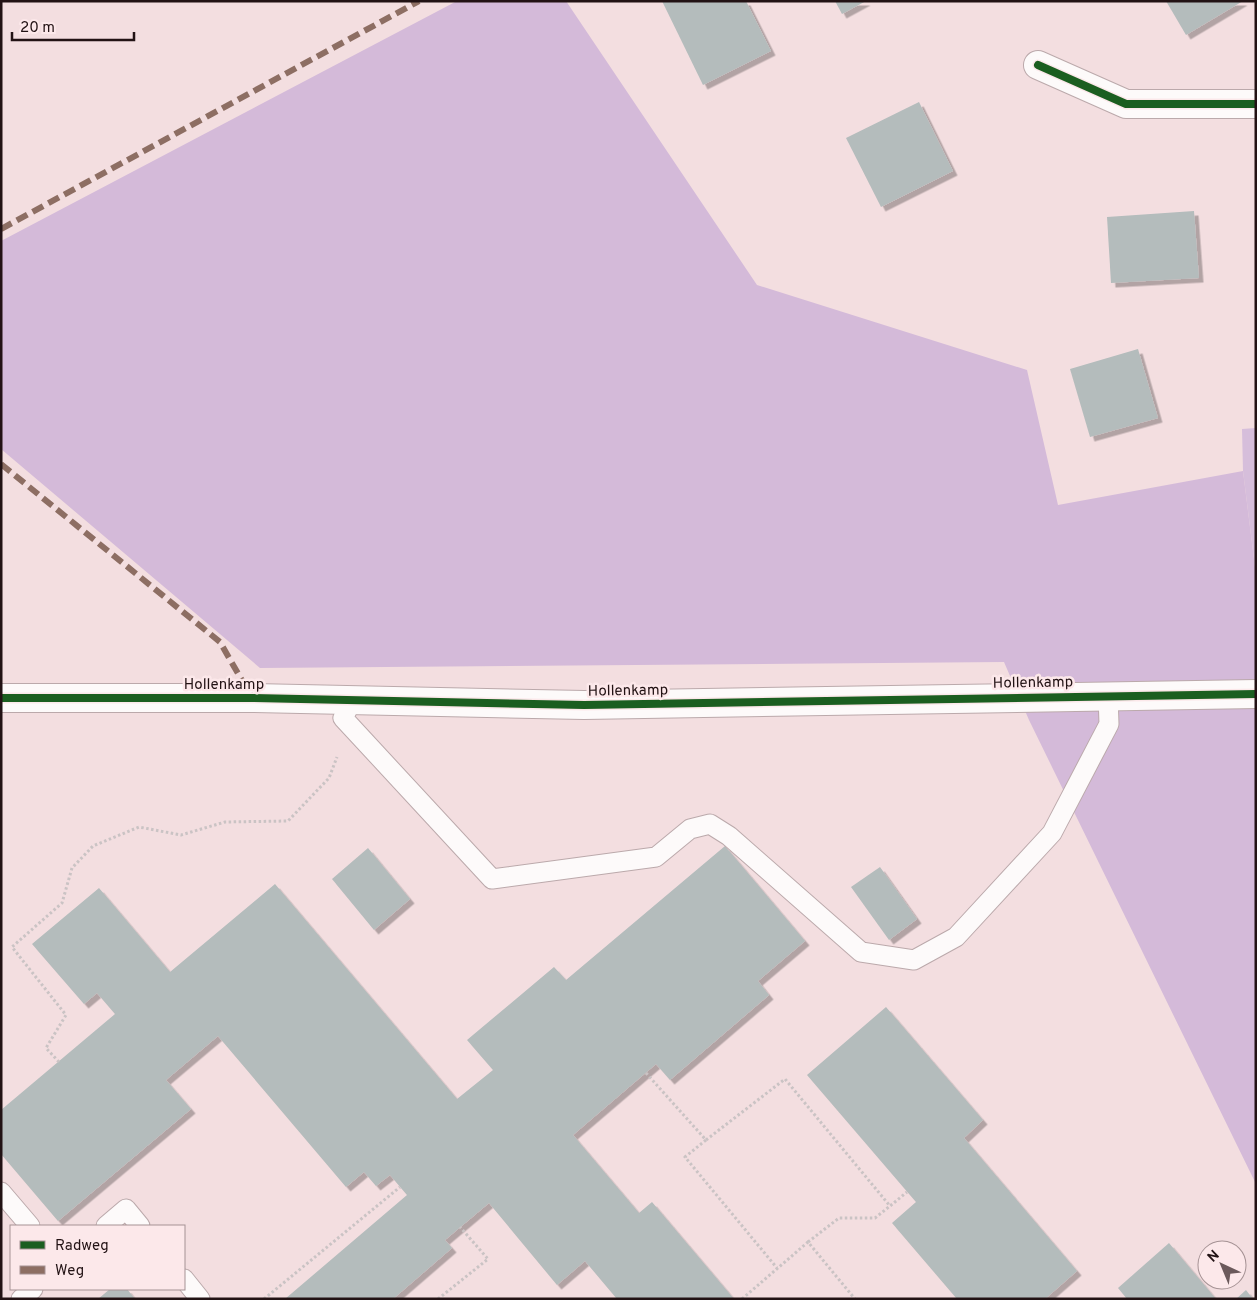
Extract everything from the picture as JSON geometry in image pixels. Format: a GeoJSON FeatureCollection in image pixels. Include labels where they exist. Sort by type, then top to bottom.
{"type":"FeatureCollection","features":[{"type":"Feature","properties":{"kind":"street"},"geometry":{"type":"LineString","coordinates":[[1038,65],[1126,104],[1256,104]]}},
{"type":"Feature","properties":{"kind":"street","name":"Hollenkamp"},"geometry":{"type":"LineString","coordinates":[[1,698],[348,708],[1256,694]]}},
{"type":"Feature","properties":{"kind":"lane"},"geometry":{"type":"LineString","coordinates":[[348,708],[492,879],[656,857],[690,829],[710,824],[729,836],[861,952],[914,960],[956,937],[1052,833],[1109,724],[1108,695]]}},
{"type":"Feature","properties":{"kind":"lane"},"geometry":{"type":"LineString","coordinates":[[1,1192],[29,1225]]}},
{"type":"Feature","properties":{"kind":"lane"},"geometry":{"type":"LineString","coordinates":[[107,1225],[126,1210],[139,1225]]}},
{"type":"Feature","properties":{"kind":"lane"},"geometry":{"type":"LineString","coordinates":[[185,1280],[200,1299]]}},
{"type":"Feature","properties":{"kind":"lane"},"geometry":{"type":"LineString","coordinates":[[21,1299],[32,1290]]}},
{"type":"Feature","properties":{"kind":"path"},"geometry":{"type":"LineString","coordinates":[[59,1062],[46,1048],[66,1015],[12,947],[62,903],[72,868],[93,846],[139,827],[181,835],[225,822],[288,821],[329,778],[340,749],[348,708]]}},
{"type":"Feature","properties":{"kind":"path"},"geometry":{"type":"LineString","coordinates":[[646,1074],[706,1140]]}},
{"type":"Feature","properties":{"kind":"path"},"geometry":{"type":"LineString","coordinates":[[777,1268],[685,1157],[785,1080],[890,1206]]}},
{"type":"Feature","properties":{"kind":"path"},"geometry":{"type":"LineString","coordinates":[[264,1299],[400,1187]]}},
{"type":"Feature","properties":{"kind":"path"},"geometry":{"type":"LineString","coordinates":[[742,1299],[839,1218],[876,1218],[908,1192]]}},
{"type":"Feature","properties":{"kind":"path"},"geometry":{"type":"LineString","coordinates":[[438,1299],[488,1259],[460,1227]]}},
{"type":"Feature","properties":{"kind":"path"},"geometry":{"type":"LineString","coordinates":[[808,1242],[855,1299]]}},
{"type":"Feature","properties":{"kind":"shaded area"},"geometry":{"type":"Polygon","coordinates":[[[457,1],[566,1],[757,285],[1027,370],[1058,505],[1243,471],[1256,575],[1256,1184],[1029,720],[1004,662],[260,668],[1,449],[1,241],[457,1]]]}},
{"type":"Feature","properties":{"kind":"shaded area"},"geometry":{"type":"Polygon","coordinates":[[[1256,428],[1256,575],[1243,471],[1242,429],[1256,428]]]}},
{"type":"Feature","properties":{"kind":"building"},"geometry":{"type":"Polygon","coordinates":[[[662,1],[746,1],[771,51],[703,85],[662,1]]]}},
{"type":"Feature","properties":{"kind":"building"},"geometry":{"type":"Polygon","coordinates":[[[835,1],[866,1],[842,14],[835,1]]]}},
{"type":"Feature","properties":{"kind":"building"},"geometry":{"type":"Polygon","coordinates":[[[1166,1],[1243,1],[1186,35],[1166,1]]]}},
{"type":"Feature","properties":{"kind":"building"},"geometry":{"type":"Polygon","coordinates":[[[919,102],[953,171],[881,207],[846,138],[919,102]]]}},
{"type":"Feature","properties":{"kind":"building"},"geometry":{"type":"Polygon","coordinates":[[[1194,211],[1199,278],[1111,283],[1107,217],[1194,211]]]}},
{"type":"Feature","properties":{"kind":"building"},"geometry":{"type":"Polygon","coordinates":[[[1138,349],[1158,418],[1090,437],[1070,369],[1138,349]]]}},
{"type":"Feature","properties":{"kind":"building"},"geometry":{"type":"Polygon","coordinates":[[[725,846],[805,941],[758,981],[769,995],[670,1080],[656,1064],[573,1135],[639,1213],[652,1202],[734,1299],[617,1299],[585,1261],[557,1285],[489,1203],[445,1240],[452,1248],[393,1299],[285,1299],[407,1195],[390,1175],[376,1186],[364,1172],[346,1187],[218,1036],[166,1080],[191,1109],[58,1221],[1,1154],[1,1110],[115,1014],[97,993],[84,1004],[32,944],[99,888],[170,972],[275,884],[457,1099],[493,1070],[467,1040],[554,967],[566,980],[725,846]]]}},
{"type":"Feature","properties":{"kind":"building"},"geometry":{"type":"Polygon","coordinates":[[[368,848],[410,899],[374,930],[332,879],[368,848]]]}},
{"type":"Feature","properties":{"kind":"building"},"geometry":{"type":"Polygon","coordinates":[[[880,867],[917,919],[889,940],[851,887],[880,867]]]}},
{"type":"Feature","properties":{"kind":"building"},"geometry":{"type":"Polygon","coordinates":[[[886,1007],[983,1120],[964,1138],[1077,1271],[1045,1299],[957,1299],[892,1223],[916,1202],[807,1075],[886,1007]]]}},
{"type":"Feature","properties":{"kind":"building"},"geometry":{"type":"Polygon","coordinates":[[[1169,1243],[1197,1276],[1197,1290],[1208,1290],[1216,1299],[1127,1299],[1118,1288],[1169,1243]]]}},
{"type":"Feature","properties":{"kind":"building"},"geometry":{"type":"Polygon","coordinates":[[[109,1290],[128,1290],[135,1299],[98,1299],[109,1290]]]}},
{"type":"Feature","properties":{"kind":"building"},"geometry":{"type":"Polygon","coordinates":[[[1246,1290],[1253,1299],[1236,1299],[1246,1290]]]}},
{"type":"Feature","properties":{"kind":"marked path"},"geometry":{"type":"LineString","coordinates":[[1,229],[419,1]]}},
{"type":"Feature","properties":{"kind":"marked path"},"geometry":{"type":"LineString","coordinates":[[1,464],[220,642],[252,698]]}},
{"type":"Feature","properties":{"kind":"cycle path"},"geometry":{"type":"LineString","coordinates":[[1038,65],[1126,104],[1256,104]]}},
{"type":"Feature","properties":{"kind":"cycle path"},"geometry":{"type":"LineString","coordinates":[[1,698],[252,698],[584,705],[1256,694]]}}]}
